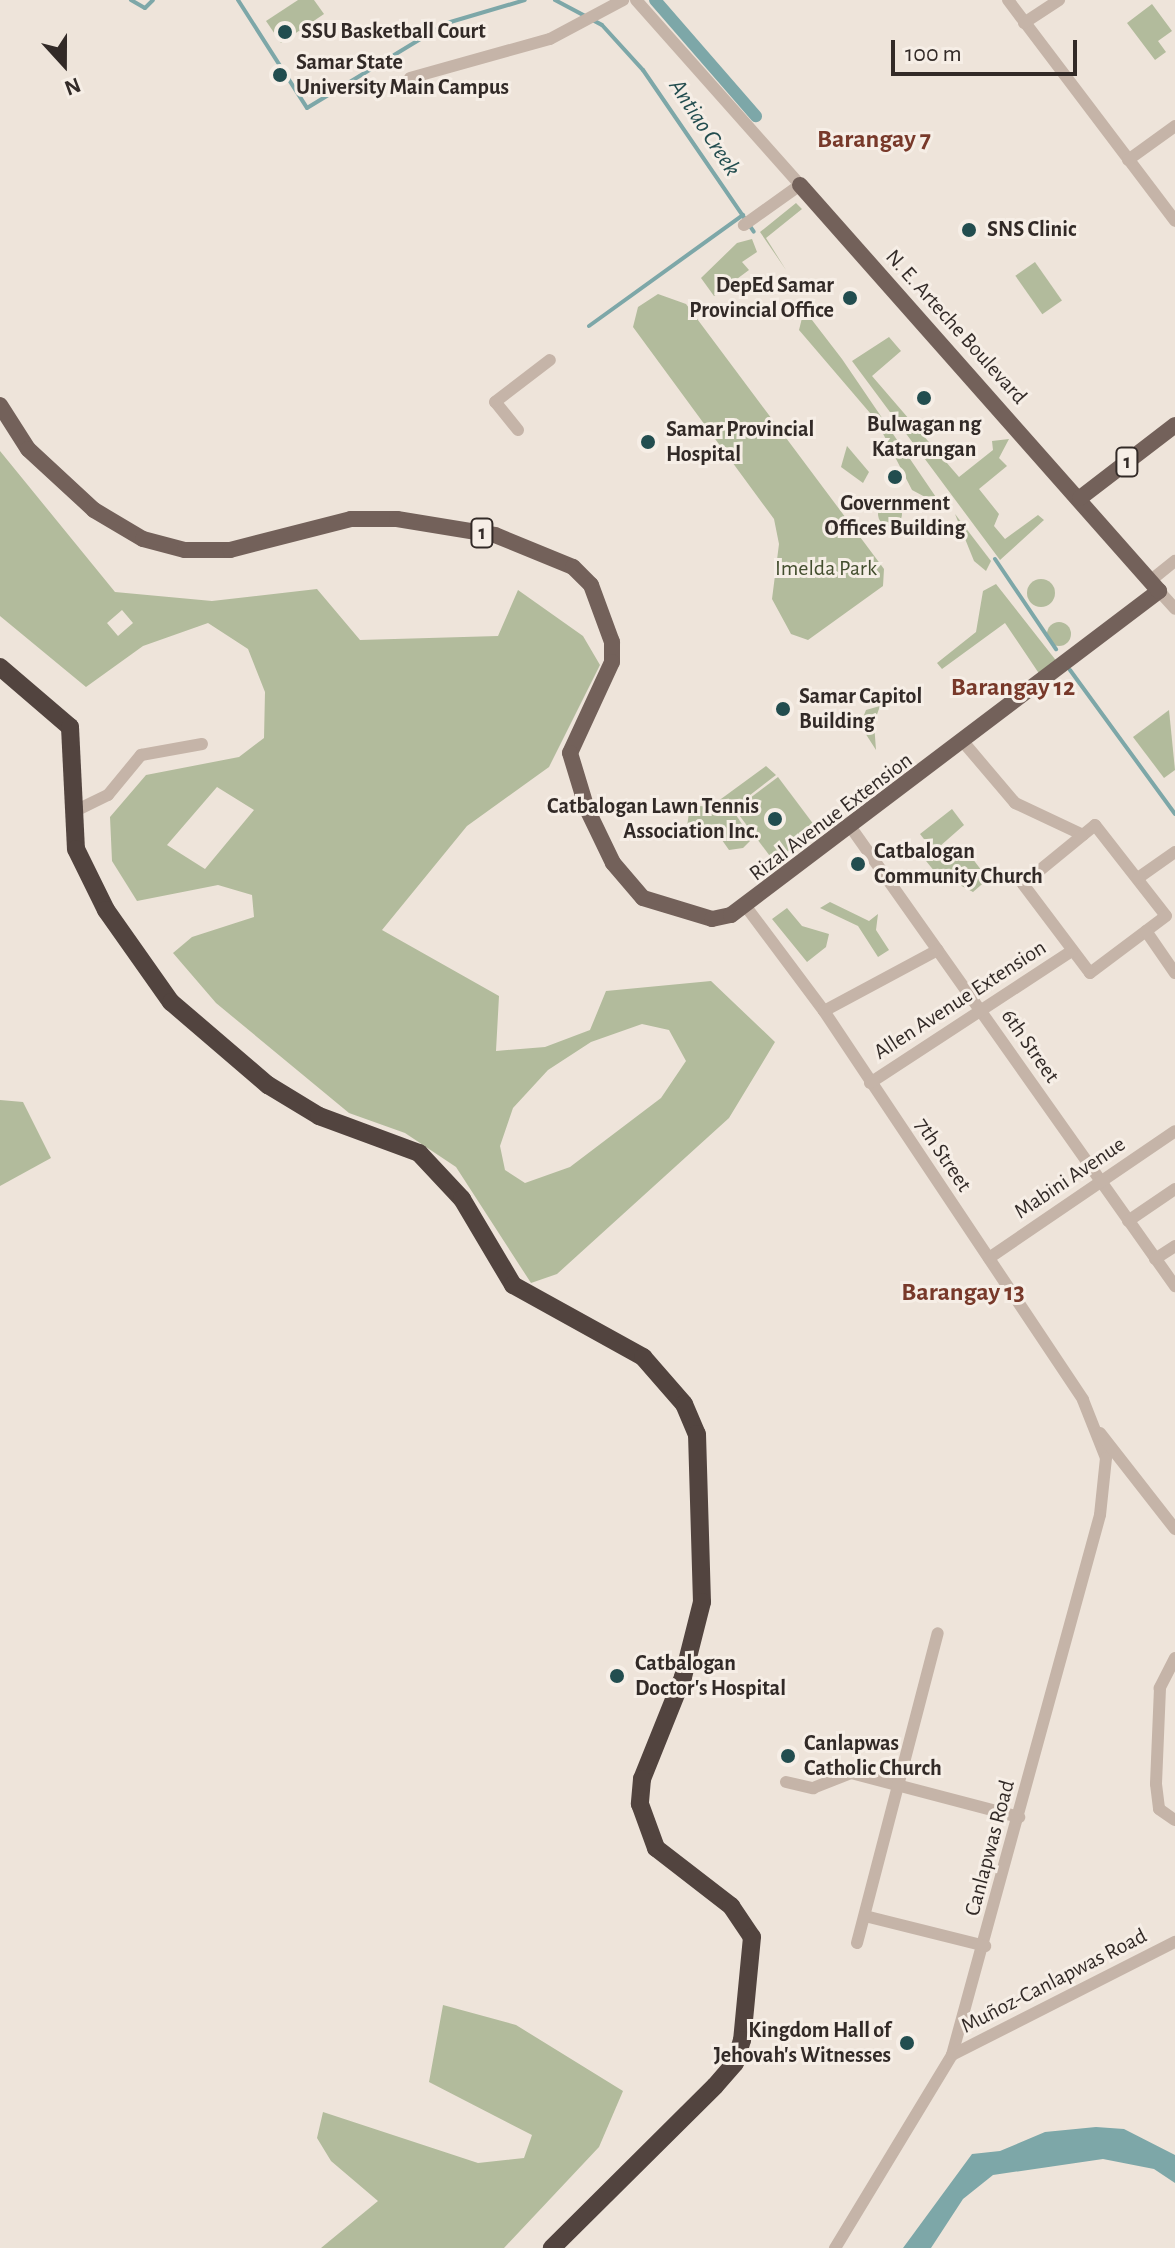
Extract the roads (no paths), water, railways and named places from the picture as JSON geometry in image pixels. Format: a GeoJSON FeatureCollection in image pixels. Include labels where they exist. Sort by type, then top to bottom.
{"type":"FeatureCollection","features":[{"type":"Feature","properties":{"kind":"highway"},"geometry":{"type":"LineString","coordinates":[[0,667],[70,727],[73,812],[86,878],[171,1002],[268,1085],[319,1116],[419,1153],[462,1199],[513,1285],[643,1357],[684,1404],[697,1434],[702,1602],[683,1677],[642,1779],[640,1804],[656,1848],[731,1906],[752,1937],[742,2040],[715,2086],[552,2248]]}},
{"type":"Feature","properties":{"kind":"main road","name":"N. E. Arteche Boulevard"},"geometry":{"type":"LineString","coordinates":[[800,185],[1080,498],[1154,586]]}},
{"type":"Feature","properties":{"kind":"main road","name":"Rizal Avenue Extension"},"geometry":{"type":"LineString","coordinates":[[0,405],[28,449],[94,510],[143,539],[185,550],[230,550],[351,519],[397,519],[495,535],[573,567],[591,585],[612,642],[612,662],[577,725],[570,753],[575,781],[632,887],[659,907],[712,919],[747,908],[965,744],[1078,653],[1154,586]]}},
{"type":"Feature","properties":{"kind":"main road","name":"1"},"geometry":{"type":"LineString","coordinates":[[1080,498],[1175,425]]}},
{"type":"Feature","properties":{"kind":"street"},"geometry":{"type":"LineString","coordinates":[[410,78],[550,39],[623,0]]}},
{"type":"Feature","properties":{"kind":"street"},"geometry":{"type":"LineString","coordinates":[[636,0],[800,185],[748,222]]}},
{"type":"Feature","properties":{"kind":"street"},"geometry":{"type":"LineString","coordinates":[[1008,0],[1175,221]]}},
{"type":"Feature","properties":{"kind":"street"},"geometry":{"type":"LineString","coordinates":[[1024,23],[1059,0]]}},
{"type":"Feature","properties":{"kind":"street"},"geometry":{"type":"LineString","coordinates":[[1128,160],[1175,126]]}},
{"type":"Feature","properties":{"kind":"street"},"geometry":{"type":"LineString","coordinates":[[518,430],[495,402],[550,360]]}},
{"type":"Feature","properties":{"kind":"street"},"geometry":{"type":"LineString","coordinates":[[1175,561],[1154,586],[1175,609]]}},
{"type":"Feature","properties":{"kind":"street"},"geometry":{"type":"LineString","coordinates":[[73,812],[108,795],[141,755],[202,744]]}},
{"type":"Feature","properties":{"kind":"street"},"geometry":{"type":"LineString","coordinates":[[965,744],[1015,803],[1083,835]]}},
{"type":"Feature","properties":{"kind":"street"},"geometry":{"type":"LineString","coordinates":[[1095,825],[1138,878],[1166,916],[1090,973],[1023,884],[1095,825]]}},
{"type":"Feature","properties":{"kind":"street","name":"6th Street"},"geometry":{"type":"LineString","coordinates":[[852,829],[1175,1286]]}},
{"type":"Feature","properties":{"kind":"street"},"geometry":{"type":"LineString","coordinates":[[1138,878],[1175,852]]}},
{"type":"Feature","properties":{"kind":"street","name":"7th Street"},"geometry":{"type":"LineString","coordinates":[[747,908],[824,1011],[989,1258],[1097,1431]]}},
{"type":"Feature","properties":{"kind":"street"},"geometry":{"type":"LineString","coordinates":[[1146,931],[1175,973]]}},
{"type":"Feature","properties":{"kind":"street"},"geometry":{"type":"LineString","coordinates":[[824,1011],[938,950]]}},
{"type":"Feature","properties":{"kind":"street","name":"Allen Avenue Extension"},"geometry":{"type":"LineString","coordinates":[[870,1083],[982,1013],[1072,951]]}},
{"type":"Feature","properties":{"kind":"street","name":"Mabini Avenue"},"geometry":{"type":"LineString","coordinates":[[989,1258],[1175,1131]]}},
{"type":"Feature","properties":{"kind":"street"},"geometry":{"type":"LineString","coordinates":[[1128,1221],[1175,1189]]}},
{"type":"Feature","properties":{"kind":"street"},"geometry":{"type":"LineString","coordinates":[[1155,1259],[1175,1246]]}},
{"type":"Feature","properties":{"kind":"street"},"geometry":{"type":"LineString","coordinates":[[1097,1431],[1175,1529]]}},
{"type":"Feature","properties":{"kind":"street","name":"Canlapwas Road"},"geometry":{"type":"LineString","coordinates":[[835,2248],[952,2055],[985,1946],[1100,1515],[1106,1458],[1097,1431]]}},
{"type":"Feature","properties":{"kind":"street"},"geometry":{"type":"LineString","coordinates":[[857,1943],[901,1786],[938,1633]]}},
{"type":"Feature","properties":{"kind":"street"},"geometry":{"type":"LineString","coordinates":[[1175,1658],[1160,1688],[1156,1784],[1159,1809],[1175,1820]]}},
{"type":"Feature","properties":{"kind":"street"},"geometry":{"type":"LineString","coordinates":[[786,1782],[813,1788],[851,1773],[1019,1817]]}},
{"type":"Feature","properties":{"kind":"street"},"geometry":{"type":"LineString","coordinates":[[865,1916],[985,1946]]}},
{"type":"Feature","properties":{"kind":"street","name":"Muñoz-Canlapwas Road"},"geometry":{"type":"LineString","coordinates":[[952,2055],[1175,1942]]}},
{"type":"Feature","properties":{"kind":"water"},"geometry":{"type":"Polygon","coordinates":[[[1096,2127],[1124,2129],[1175,2155],[1175,2183],[1154,2169],[1103,2159],[993,2175],[963,2199],[931,2248],[903,2248],[972,2154],[1000,2151],[1045,2132],[1096,2127]]]}},
{"type":"Feature","properties":{"kind":"waterway"},"geometry":{"type":"LineString","coordinates":[[131,0],[145,8],[153,0]]}},
{"type":"Feature","properties":{"kind":"waterway"},"geometry":{"type":"LineString","coordinates":[[238,0],[307,108],[447,23],[525,0]]}},
{"type":"Feature","properties":{"kind":"waterway","name":"Antiao Creek"},"geometry":{"type":"LineString","coordinates":[[555,0],[602,25],[643,70],[754,232]]}},
{"type":"Feature","properties":{"kind":"waterway"},"geometry":{"type":"LineString","coordinates":[[655,0],[756,116]]}},
{"type":"Feature","properties":{"kind":"waterway"},"geometry":{"type":"LineString","coordinates":[[589,326],[743,215]]}},
{"type":"Feature","properties":{"kind":"waterway","name":"Antiao Creek"},"geometry":{"type":"LineString","coordinates":[[995,559],[1056,649]]}},
{"type":"Feature","properties":{"kind":"waterway","name":"Antiao Creek"},"geometry":{"type":"LineString","coordinates":[[1070,670],[1175,814]]}},
{"type":"Feature","properties":{"kind":"place","name":"SSU Basketball Court"},"geometry":{"type":"Point","coordinates":[285,32]}},
{"type":"Feature","properties":{"kind":"place","name":"Samar State University Main Campus"},"geometry":{"type":"Point","coordinates":[280,75]}},
{"type":"Feature","properties":{"kind":"place","name":"SNS Clinic"},"geometry":{"type":"Point","coordinates":[969,230]}},
{"type":"Feature","properties":{"kind":"place","name":"DepEd Samar Provincial Office"},"geometry":{"type":"Point","coordinates":[850,298]}},
{"type":"Feature","properties":{"kind":"place","name":"Bulwagan ng Katarungan"},"geometry":{"type":"Point","coordinates":[924,398]}},
{"type":"Feature","properties":{"kind":"place","name":"Samar Provincial Hospital"},"geometry":{"type":"Point","coordinates":[648,442]}},
{"type":"Feature","properties":{"kind":"place","name":"Government Offices Building"},"geometry":{"type":"Point","coordinates":[895,477]}},
{"type":"Feature","properties":{"kind":"place","name":"Samar Capitol Building"},"geometry":{"type":"Point","coordinates":[783,709]}},
{"type":"Feature","properties":{"kind":"place","name":"Catbalogan Lawn Tennis Association Inc."},"geometry":{"type":"Point","coordinates":[775,819]}},
{"type":"Feature","properties":{"kind":"place","name":"Catbalogan Community Church"},"geometry":{"type":"Point","coordinates":[858,864]}},
{"type":"Feature","properties":{"kind":"place","name":"Catbalogan Doctor's Hospital"},"geometry":{"type":"Point","coordinates":[617,1676]}},
{"type":"Feature","properties":{"kind":"place","name":"Canlapwas Catholic Church"},"geometry":{"type":"Point","coordinates":[788,1756]}},
{"type":"Feature","properties":{"kind":"place","name":"Kingdom Hall of Jehovah's Witnesses"},"geometry":{"type":"Point","coordinates":[907,2043]}},
{"type":"Feature","properties":{"kind":"district","name":"Barangay 7"},"geometry":{"type":"Point","coordinates":[874,140]}},
{"type":"Feature","properties":{"kind":"district","name":"Barangay 12"},"geometry":{"type":"Point","coordinates":[1013,688]}},
{"type":"Feature","properties":{"kind":"district","name":"Barangay 13"},"geometry":{"type":"Point","coordinates":[963,1293]}},
{"type":"Feature","properties":{"kind":"park label","name":"Imelda Park"},"geometry":{"type":"Point","coordinates":[826,569]}}]}
